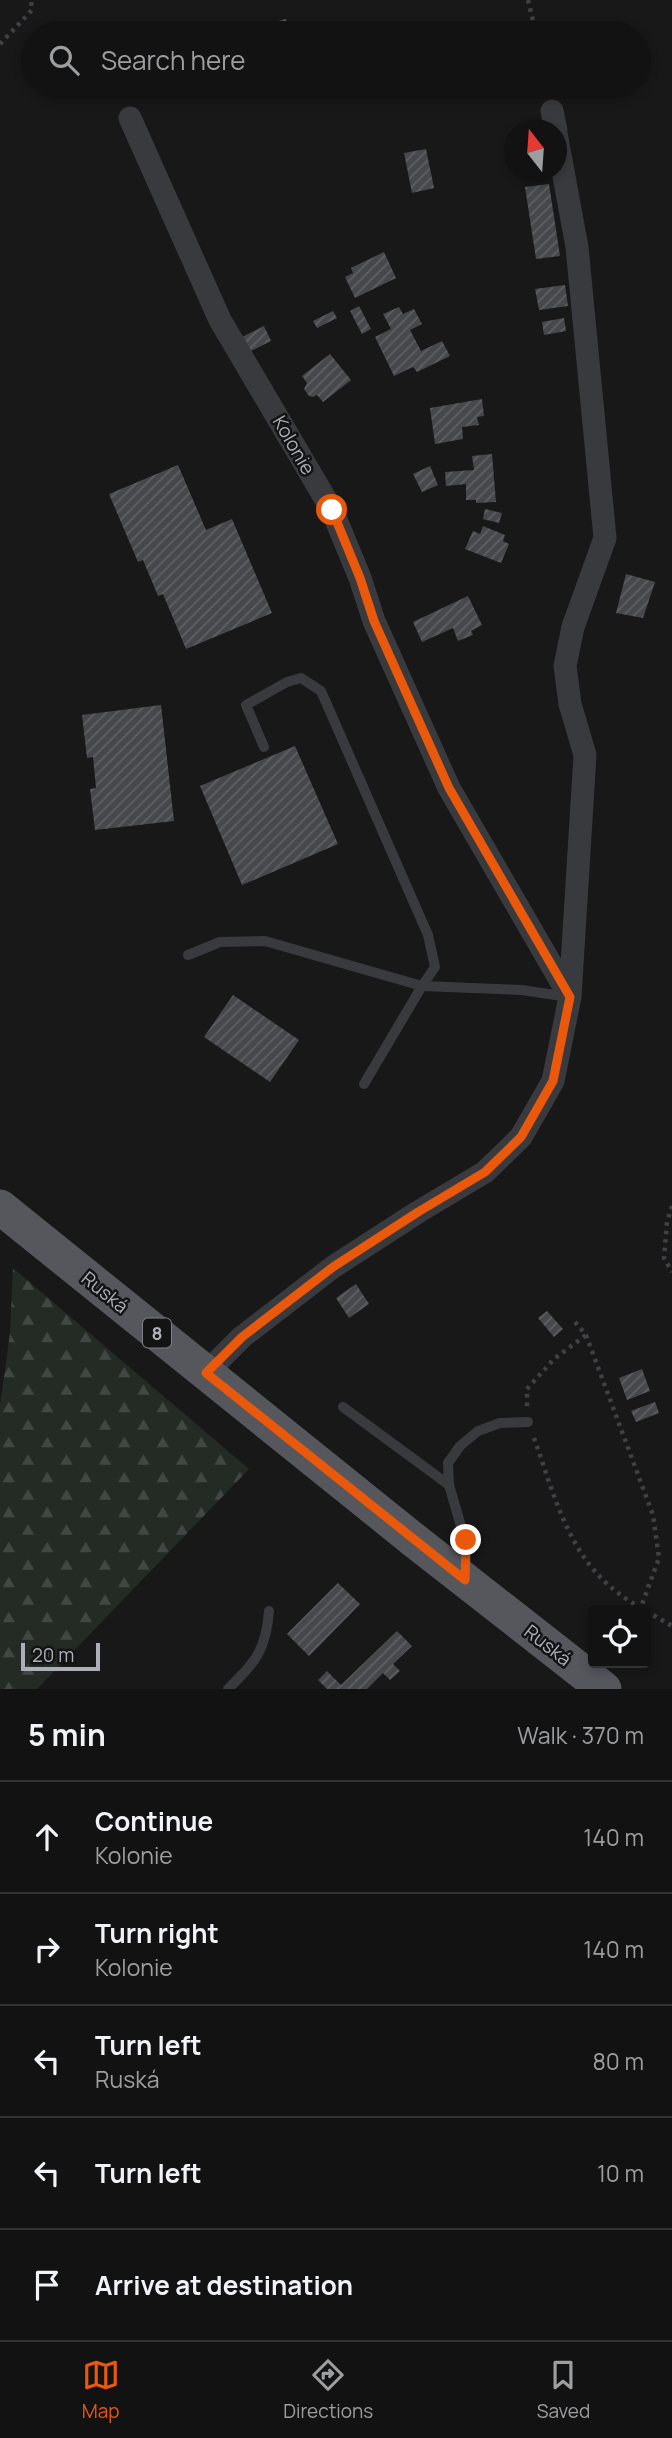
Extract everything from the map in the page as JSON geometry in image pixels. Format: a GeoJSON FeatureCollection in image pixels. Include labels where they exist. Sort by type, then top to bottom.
{"type":"FeatureCollection","features":[{"type":"Feature","properties":{"kind":"main road","name":"Ruská"},"geometry":{"type":"LineString","coordinates":[[0,1207],[604,1689]]}},
{"type":"Feature","properties":{"kind":"street","name":"Kolonie"},"geometry":{"type":"LineString","coordinates":[[130,118],[220,320],[332,510],[360,578],[374,621],[449,788],[570,997]]}},
{"type":"Feature","properties":{"kind":"street"},"geometry":{"type":"LineString","coordinates":[[206,1373],[242,1337],[333,1267],[485,1172],[521,1137],[553,1081],[570,997],[585,755],[570,704],[565,666],[573,627],[605,538],[577,247],[565,182]]}},
{"type":"Feature","properties":{"kind":"lane"},"geometry":{"type":"LineString","coordinates":[[264,747],[246,705],[287,682],[301,678],[321,691],[428,935],[435,967],[364,1084]]}},
{"type":"Feature","properties":{"kind":"lane"},"geometry":{"type":"LineString","coordinates":[[188,955],[220,942],[265,941],[422,986],[522,990],[570,997]]}},
{"type":"Feature","properties":{"kind":"lane"},"geometry":{"type":"LineString","coordinates":[[343,1408],[449,1485]]}},
{"type":"Feature","properties":{"kind":"lane"},"geometry":{"type":"LineString","coordinates":[[465,1580],[466,1540],[449,1485],[448,1463],[478,1431],[500,1423],[528,1422]]}},
{"type":"Feature","properties":{"kind":"lane"},"geometry":{"type":"LineString","coordinates":[[228,1689],[254,1663],[267,1634],[269,1611]]}},
{"type":"Feature","properties":{"kind":"path"},"geometry":{"type":"LineString","coordinates":[[22,21],[32,10],[31,0]]}},
{"type":"Feature","properties":{"kind":"path"},"geometry":{"type":"LineString","coordinates":[[528,0],[533,21]]}},
{"type":"Feature","properties":{"kind":"path"},"geometry":{"type":"LineString","coordinates":[[0,44],[21,22]]}},
{"type":"Feature","properties":{"kind":"path"},"geometry":{"type":"LineString","coordinates":[[672,1206],[667,1222],[664,1258],[672,1272]]}},
{"type":"Feature","properties":{"kind":"path"},"geometry":{"type":"LineString","coordinates":[[575,1322],[586,1335],[653,1515],[659,1558],[642,1605]]}},
{"type":"Feature","properties":{"kind":"path"},"geometry":{"type":"LineString","coordinates":[[586,1335],[554,1359],[527,1389],[528,1422],[568,1534],[585,1562],[617,1592],[638,1605]]}},
{"type":"Feature","properties":{"kind":"path"},"geometry":{"type":"LineString","coordinates":[[651,1613],[672,1626]]}},
{"type":"Feature","properties":{"kind":"green space"},"geometry":{"type":"Polygon","coordinates":[[[13,1268],[249,1469],[37,1689],[0,1689],[0,1406],[10,1333],[13,1268]]]}},
{"type":"Feature","properties":{"kind":"building"},"geometry":{"type":"Polygon","coordinates":[[[426,149],[434,188],[412,193],[404,153],[426,149]]]}},
{"type":"Feature","properties":{"kind":"building"},"geometry":{"type":"Polygon","coordinates":[[[549,184],[560,256],[536,259],[525,187],[549,184]]]}},
{"type":"Feature","properties":{"kind":"building"},"geometry":{"type":"Polygon","coordinates":[[[384,252],[396,278],[355,298],[345,277],[353,273],[351,268],[384,252]]]}},
{"type":"Feature","properties":{"kind":"building"},"geometry":{"type":"Polygon","coordinates":[[[565,285],[568,306],[539,310],[535,289],[565,285]]]}},
{"type":"Feature","properties":{"kind":"building"},"geometry":{"type":"Polygon","coordinates":[[[359,306],[371,329],[362,334],[350,311],[359,306]]]}},
{"type":"Feature","properties":{"kind":"building"},"geometry":{"type":"Polygon","coordinates":[[[399,307],[403,314],[414,309],[422,324],[410,330],[421,351],[442,341],[450,356],[417,372],[413,367],[394,376],[375,337],[391,329],[383,314],[399,307]]]}},
{"type":"Feature","properties":{"kind":"building"},"geometry":{"type":"Polygon","coordinates":[[[333,311],[337,318],[317,328],[313,321],[333,311]]]}},
{"type":"Feature","properties":{"kind":"building"},"geometry":{"type":"Polygon","coordinates":[[[564,318],[566,331],[544,335],[542,322],[564,318]]]}},
{"type":"Feature","properties":{"kind":"building"},"geometry":{"type":"Polygon","coordinates":[[[264,326],[271,341],[249,352],[240,338],[264,326]]]}},
{"type":"Feature","properties":{"kind":"building"},"geometry":{"type":"Polygon","coordinates":[[[330,354],[351,380],[323,402],[317,395],[309,396],[304,389],[307,383],[302,376],[330,354]]]}},
{"type":"Feature","properties":{"kind":"building"},"geometry":{"type":"Polygon","coordinates":[[[482,399],[484,416],[477,417],[479,425],[462,427],[463,439],[435,444],[430,408],[482,399]]]}},
{"type":"Feature","properties":{"kind":"building"},"geometry":{"type":"Polygon","coordinates":[[[492,454],[496,502],[476,503],[476,500],[466,500],[466,484],[446,486],[445,472],[474,470],[472,456],[492,454]]]}},
{"type":"Feature","properties":{"kind":"building"},"geometry":{"type":"Polygon","coordinates":[[[178,465],[206,530],[232,519],[272,613],[186,649],[163,594],[158,596],[143,560],[138,562],[109,494],[178,465]]]}},
{"type":"Feature","properties":{"kind":"building"},"geometry":{"type":"Polygon","coordinates":[[[430,466],[438,485],[422,492],[413,474],[430,466]]]}},
{"type":"Feature","properties":{"kind":"building"},"geometry":{"type":"Polygon","coordinates":[[[485,509],[502,513],[499,523],[483,519],[485,509]]]}},
{"type":"Feature","properties":{"kind":"building"},"geometry":{"type":"Polygon","coordinates":[[[483,526],[505,535],[503,541],[509,544],[501,563],[465,549],[473,531],[480,534],[483,526]]]}},
{"type":"Feature","properties":{"kind":"building"},"geometry":{"type":"Polygon","coordinates":[[[626,574],[655,582],[643,618],[616,613],[626,574]]]}},
{"type":"Feature","properties":{"kind":"building"},"geometry":{"type":"Polygon","coordinates":[[[468,596],[482,625],[471,631],[473,635],[458,641],[453,628],[422,642],[413,622],[468,596]]]}},
{"type":"Feature","properties":{"kind":"building"},"geometry":{"type":"Polygon","coordinates":[[[161,705],[174,821],[95,830],[90,789],[96,788],[93,757],[87,758],[82,715],[161,705]]]}},
{"type":"Feature","properties":{"kind":"building"},"geometry":{"type":"Polygon","coordinates":[[[295,746],[338,844],[242,885],[200,786],[295,746]]]}},
{"type":"Feature","properties":{"kind":"building"},"geometry":{"type":"Polygon","coordinates":[[[233,995],[299,1040],[270,1082],[204,1037],[233,995]]]}},
{"type":"Feature","properties":{"kind":"building"},"geometry":{"type":"Polygon","coordinates":[[[356,1284],[369,1304],[349,1318],[336,1298],[356,1284]]]}},
{"type":"Feature","properties":{"kind":"building"},"geometry":{"type":"Polygon","coordinates":[[[547,1311],[563,1329],[554,1337],[538,1318],[547,1311]]]}},
{"type":"Feature","properties":{"kind":"building"},"geometry":{"type":"Polygon","coordinates":[[[642,1369],[650,1391],[627,1400],[619,1378],[642,1369]]]}},
{"type":"Feature","properties":{"kind":"building"},"geometry":{"type":"Polygon","coordinates":[[[655,1402],[659,1413],[636,1422],[631,1411],[655,1402]]]}},
{"type":"Feature","properties":{"kind":"building"},"geometry":{"type":"Polygon","coordinates":[[[338,1583],[360,1604],[309,1656],[287,1634],[338,1583]]]}},
{"type":"Feature","properties":{"kind":"building"},"geometry":{"type":"Polygon","coordinates":[[[397,1631],[412,1646],[393,1664],[400,1671],[390,1680],[383,1673],[367,1689],[327,1689],[318,1680],[327,1671],[341,1685],[397,1631]]]}},
{"type":"Feature","properties":{"kind":"route"},"geometry":{"type":"LineString","coordinates":[[332,510],[360,578],[374,621],[449,788],[570,997],[553,1081],[521,1137],[485,1172],[333,1267],[242,1337],[206,1373],[465,1580],[466,1540]]}}]}
